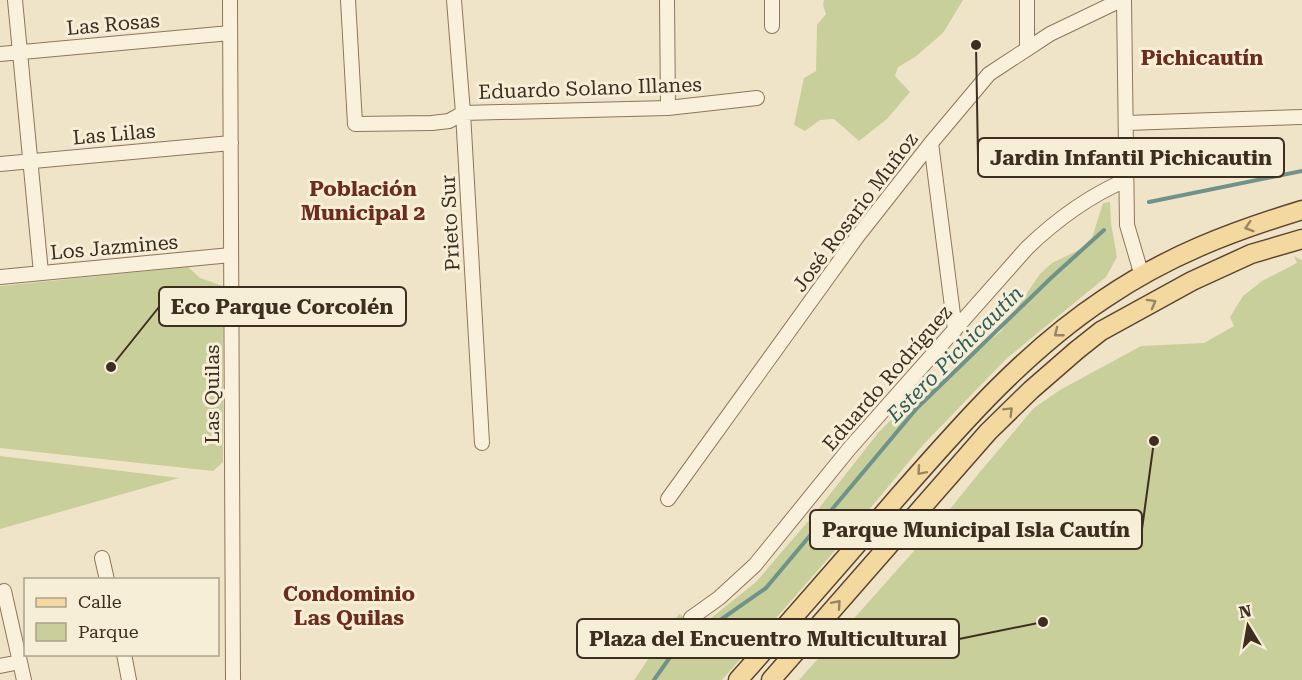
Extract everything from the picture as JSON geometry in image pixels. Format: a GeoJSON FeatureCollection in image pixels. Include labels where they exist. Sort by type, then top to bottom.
{"type":"FeatureCollection","features":[{"type":"Feature","properties":{"kind":"main road"},"geometry":{"type":"LineString","coordinates":[[738,680],[954,432],[1023,362],[1105,298],[1180,255],[1242,229],[1302,210]]}},
{"type":"Feature","properties":{"kind":"main road"},"geometry":{"type":"LineString","coordinates":[[1101,331],[1192,281],[1251,254],[1302,239]]}},
{"type":"Feature","properties":{"kind":"main road"},"geometry":{"type":"LineString","coordinates":[[771,680],[995,425],[1053,369],[1124,311],[1142,281],[1142,276]]}},
{"type":"Feature","properties":{"kind":"street"},"geometry":{"type":"LineString","coordinates":[[15,0],[41,273]]}},
{"type":"Feature","properties":{"kind":"street","name":"Las Quilas"},"geometry":{"type":"LineString","coordinates":[[230,0],[233,680]]}},
{"type":"Feature","properties":{"kind":"street","name":"Eduardo Solano Illanes"},"geometry":{"type":"LineString","coordinates":[[348,0],[355,124],[432,123],[449,121],[463,113],[668,108],[758,98]]}},
{"type":"Feature","properties":{"kind":"street","name":"Prieto Sur"},"geometry":{"type":"LineString","coordinates":[[454,0],[463,113],[482,443]]}},
{"type":"Feature","properties":{"kind":"street"},"geometry":{"type":"LineString","coordinates":[[667,0],[668,108]]}},
{"type":"Feature","properties":{"kind":"street"},"geometry":{"type":"LineString","coordinates":[[772,0],[772,26]]}},
{"type":"Feature","properties":{"kind":"street"},"geometry":{"type":"LineString","coordinates":[[1027,0],[1027,49]]}},
{"type":"Feature","properties":{"kind":"street"},"geometry":{"type":"LineString","coordinates":[[1122,0],[1127,225],[1142,276]]}},
{"type":"Feature","properties":{"kind":"street","name":"José Rosario Muñoz"},"geometry":{"type":"LineString","coordinates":[[668,499],[857,237],[931,143],[989,75],[1027,49],[1075,21],[1122,0]]}},
{"type":"Feature","properties":{"kind":"street","name":"Las Rosas"},"geometry":{"type":"LineString","coordinates":[[0,54],[230,33]]}},
{"type":"Feature","properties":{"kind":"street"},"geometry":{"type":"LineString","coordinates":[[1126,123],[1302,117]]}},
{"type":"Feature","properties":{"kind":"street","name":"Las Lilas"},"geometry":{"type":"LineString","coordinates":[[0,164],[231,143]]}},
{"type":"Feature","properties":{"kind":"street"},"geometry":{"type":"LineString","coordinates":[[931,143],[956,330]]}},
{"type":"Feature","properties":{"kind":"street","name":"Eduardo Rodríguez"},"geometry":{"type":"LineString","coordinates":[[691,618],[719,598],[755,565],[849,449],[1026,248],[1044,230],[1098,192],[1126,180]]}},
{"type":"Feature","properties":{"kind":"street","name":"Los Jazmines"},"geometry":{"type":"LineString","coordinates":[[0,277],[231,255]]}},
{"type":"Feature","properties":{"kind":"street"},"geometry":{"type":"LineString","coordinates":[[102,558],[107,578]]}},
{"type":"Feature","properties":{"kind":"street"},"geometry":{"type":"LineString","coordinates":[[219,587],[233,583]]}},
{"type":"Feature","properties":{"kind":"street"},"geometry":{"type":"LineString","coordinates":[[4,591],[20,632],[20,662],[24,680]]}},
{"type":"Feature","properties":{"kind":"street"},"geometry":{"type":"LineString","coordinates":[[124,656],[129,680]]}},
{"type":"Feature","properties":{"kind":"street"},"geometry":{"type":"LineString","coordinates":[[0,666],[20,662]]}},
{"type":"Feature","properties":{"kind":"green space"},"geometry":{"type":"Polygon","coordinates":[[[824,0],[963,0],[943,33],[915,57],[898,67],[895,76],[910,92],[887,119],[859,141],[834,119],[820,120],[805,131],[794,125],[804,78],[816,71],[817,25],[826,14],[824,0]]]}},
{"type":"Feature","properties":{"kind":"green space"},"geometry":{"type":"Polygon","coordinates":[[[1110,202],[1117,257],[1106,277],[1006,359],[923,445],[722,680],[634,680],[679,614],[700,627],[756,582],[816,512],[878,433],[931,379],[936,386],[1001,331],[1040,274],[1052,263],[1079,250],[1092,238],[1103,203],[1110,202]]]}},
{"type":"Feature","properties":{"kind":"green space"},"geometry":{"type":"Polygon","coordinates":[[[1294,256],[1302,260],[1302,680],[799,680],[938,524],[1034,408],[1060,390],[1141,346],[1204,343],[1234,326],[1230,317],[1243,296],[1262,281],[1297,263],[1294,256]]]}},
{"type":"Feature","properties":{"kind":"green space"},"geometry":{"type":"Polygon","coordinates":[[[188,267],[200,278],[223,286],[223,462],[213,471],[0,448],[0,286],[188,267]]]}},
{"type":"Feature","properties":{"kind":"green space"},"geometry":{"type":"Polygon","coordinates":[[[0,456],[179,478],[0,529],[0,456]]]}},
{"type":"Feature","properties":{"kind":"waterway","name":"Estero Pichicautín"},"geometry":{"type":"LineString","coordinates":[[1149,202],[1302,171]]}},
{"type":"Feature","properties":{"kind":"waterway","name":"Estero Pichicautín"},"geometry":{"type":"LineString","coordinates":[[654,680],[673,653],[766,588],[917,408],[1104,230]]}},
{"type":"Feature","properties":{"kind":"place","name":"Jardin Infantil Pichicautin"},"geometry":{"type":"Point","coordinates":[976,45]}},
{"type":"Feature","properties":{"kind":"place","name":"Eco Parque Corcolén"},"geometry":{"type":"Point","coordinates":[111,367]}},
{"type":"Feature","properties":{"kind":"place","name":"Parque Municipal Isla Cautín"},"geometry":{"type":"Point","coordinates":[1154,441]}},
{"type":"Feature","properties":{"kind":"place","name":"Plaza del Encuentro Multicultural"},"geometry":{"type":"Point","coordinates":[1043,622]}},
{"type":"Feature","properties":{"kind":"district","name":"Pichicautín"},"geometry":{"type":"Point","coordinates":[1202,58]}},
{"type":"Feature","properties":{"kind":"district","name":"Población Municipal 2"},"geometry":{"type":"Point","coordinates":[363,201]}},
{"type":"Feature","properties":{"kind":"district","name":"Condominio Las Quilas"},"geometry":{"type":"Point","coordinates":[349,606]}}]}
